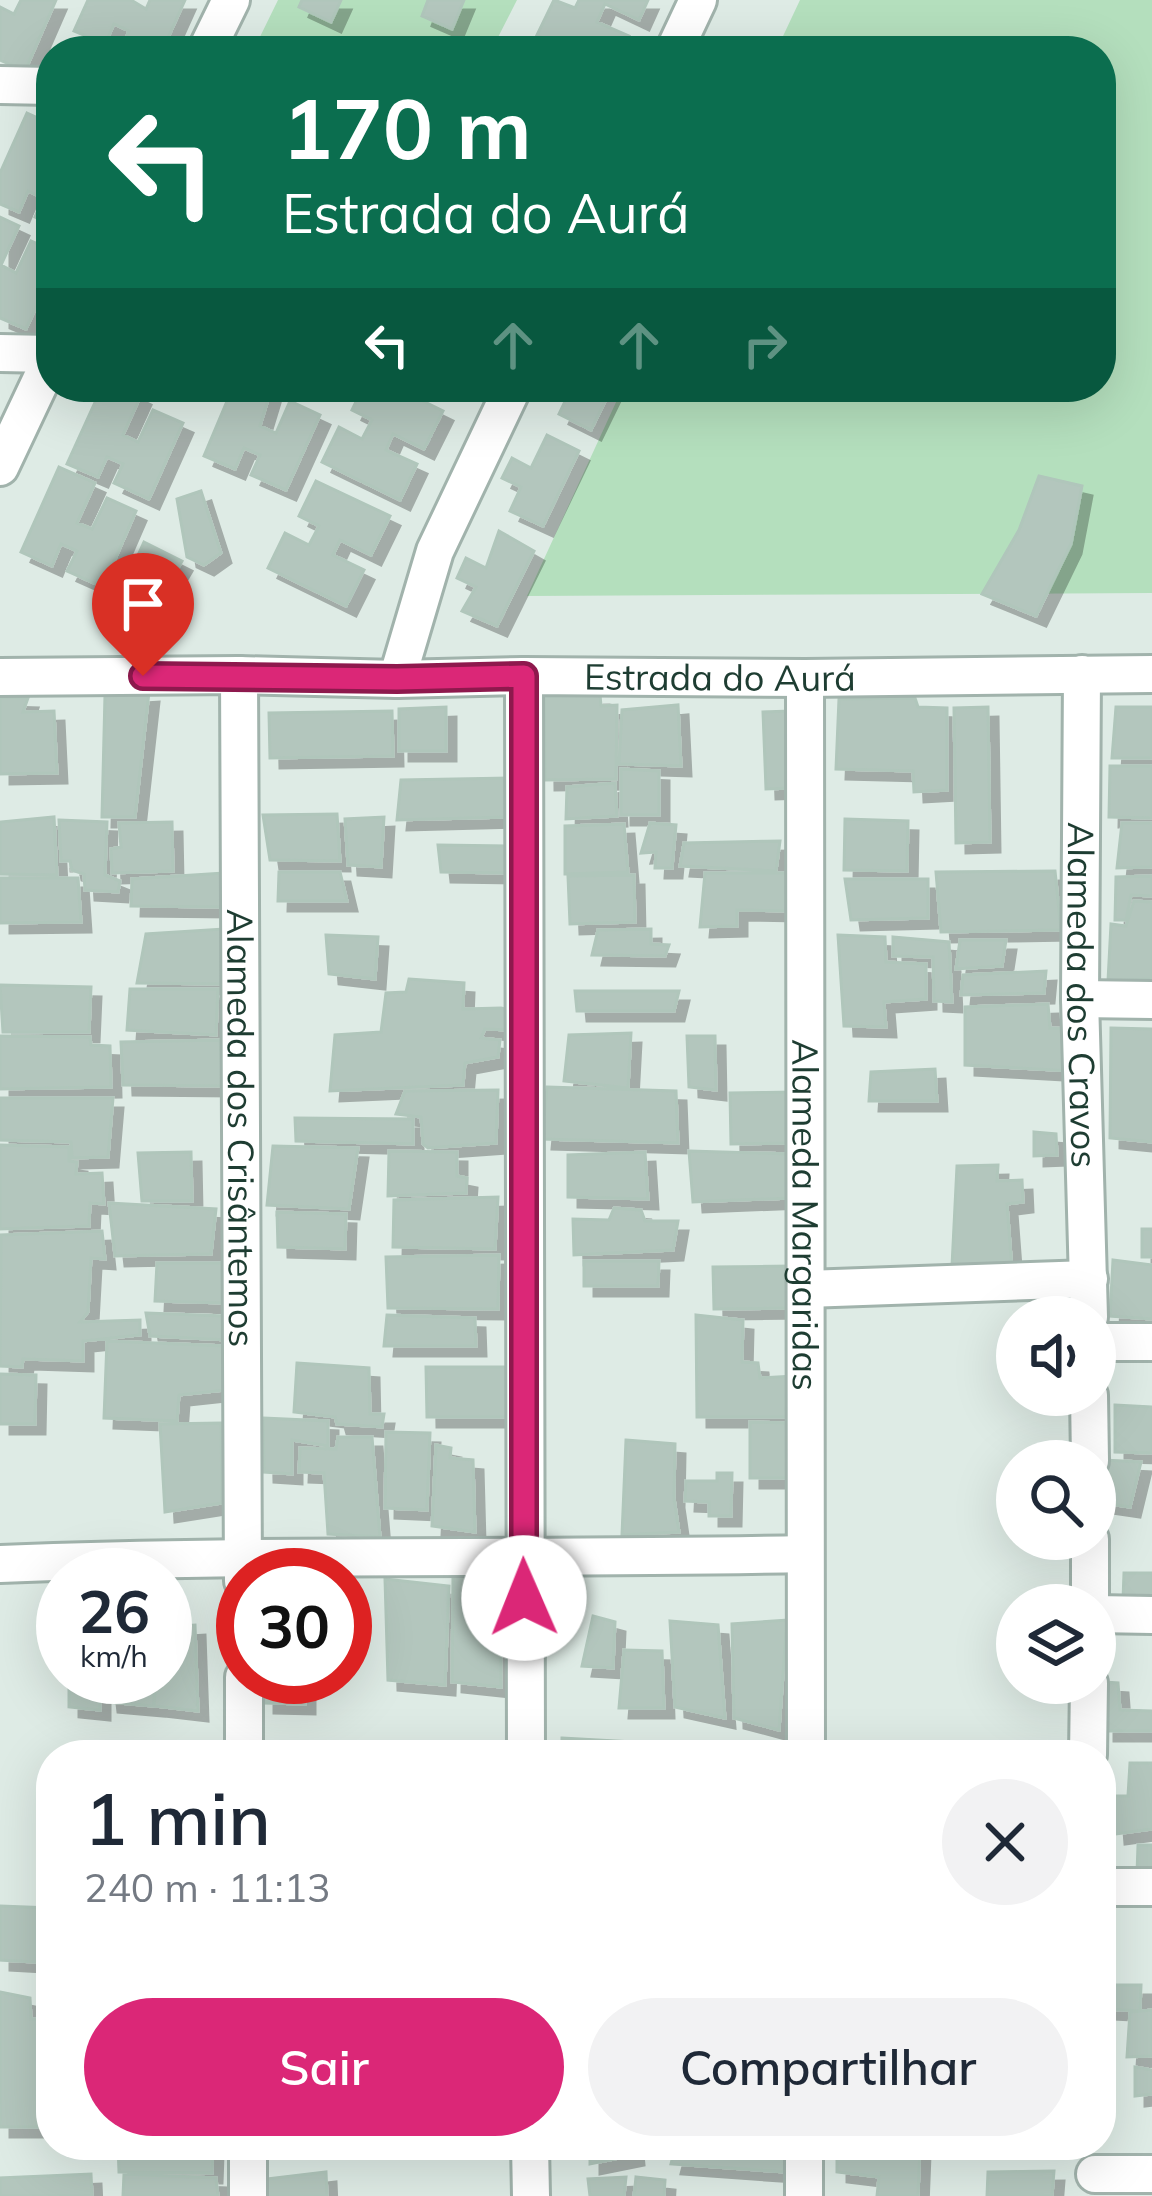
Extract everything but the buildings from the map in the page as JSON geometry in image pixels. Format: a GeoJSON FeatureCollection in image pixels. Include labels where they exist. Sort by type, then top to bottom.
{"type":"FeatureCollection","features":[{"type":"Feature","properties":{"kind":"street"},"geometry":{"type":"LineString","coordinates":[[213,36],[231,0]]}},
{"type":"Feature","properties":{"kind":"street"},"geometry":{"type":"LineString","coordinates":[[681,36],[698,0]]}},
{"type":"Feature","properties":{"kind":"street"},"geometry":{"type":"LineString","coordinates":[[0,85],[36,86]]}},
{"type":"Feature","properties":{"kind":"street"},"geometry":{"type":"LineString","coordinates":[[0,353],[36,355]]}},
{"type":"Feature","properties":{"kind":"street"},"geometry":{"type":"LineString","coordinates":[[0,467],[36,389]]}},
{"type":"Feature","properties":{"kind":"street"},"geometry":{"type":"LineString","coordinates":[[397,679],[435,551],[506,402]]}},
{"type":"Feature","properties":{"kind":"street","name":"Alameda dos Cravos"},"geometry":{"type":"LineString","coordinates":[[1082,674],[1080,999],[1089,1296]]}},
{"type":"Feature","properties":{"kind":"street","name":"Estrada do Aurá"},"geometry":{"type":"LineString","coordinates":[[0,677],[1152,674]]}},
{"type":"Feature","properties":{"kind":"street","name":"Alameda dos Crisântemos"},"geometry":{"type":"LineString","coordinates":[[239,676],[243,1548]]}},
{"type":"Feature","properties":{"kind":"street"},"geometry":{"type":"LineString","coordinates":[[524,676],[526,1740]]}},
{"type":"Feature","properties":{"kind":"street","name":"Alameda Margaridas"},"geometry":{"type":"LineString","coordinates":[[806,678],[806,1740]]}},
{"type":"Feature","properties":{"kind":"street"},"geometry":{"type":"LineString","coordinates":[[1080,999],[1152,1000]]}},
{"type":"Feature","properties":{"kind":"street"},"geometry":{"type":"LineString","coordinates":[[806,1289],[1089,1279]]}},
{"type":"Feature","properties":{"kind":"street"},"geometry":{"type":"LineString","coordinates":[[1116,1342],[1152,1342]]}},
{"type":"Feature","properties":{"kind":"street"},"geometry":{"type":"LineString","coordinates":[[372,1564],[804,1554]]}},
{"type":"Feature","properties":{"kind":"street"},"geometry":{"type":"LineString","coordinates":[[0,1564],[216,1568]]}},
{"type":"Feature","properties":{"kind":"street"},"geometry":{"type":"LineString","coordinates":[[1116,1614],[1152,1615]]}},
{"type":"Feature","properties":{"kind":"street"},"geometry":{"type":"LineString","coordinates":[[244,1704],[244,1740]]}},
{"type":"Feature","properties":{"kind":"street"},"geometry":{"type":"LineString","coordinates":[[1088,1740],[1089,1704]]}},
{"type":"Feature","properties":{"kind":"street"},"geometry":{"type":"LineString","coordinates":[[1116,1886],[1152,1887]]}},
{"type":"Feature","properties":{"kind":"street"},"geometry":{"type":"LineString","coordinates":[[248,2160],[248,2196]]}},
{"type":"Feature","properties":{"kind":"street"},"geometry":{"type":"LineString","coordinates":[[530,2160],[531,2196]]}},
{"type":"Feature","properties":{"kind":"street"},"geometry":{"type":"LineString","coordinates":[[804,2196],[805,2160]]}},
{"type":"Feature","properties":{"kind":"street"},"geometry":{"type":"LineString","coordinates":[[1094,2172],[1152,2174]]}},
{"type":"Feature","properties":{"kind":"green space"},"geometry":{"type":"Polygon","coordinates":[[[278,0],[517,0],[499,36],[260,36],[278,0]]]}},
{"type":"Feature","properties":{"kind":"green space"},"geometry":{"type":"Polygon","coordinates":[[[800,0],[1152,0],[1152,593],[527,596],[616,402],[1116,402],[1116,36],[783,36],[800,0]]]}},
{"type":"Feature","properties":{"kind":"route"},"geometry":{"type":"LineString","coordinates":[[143,676],[524,676],[524,1598]]}}]}
